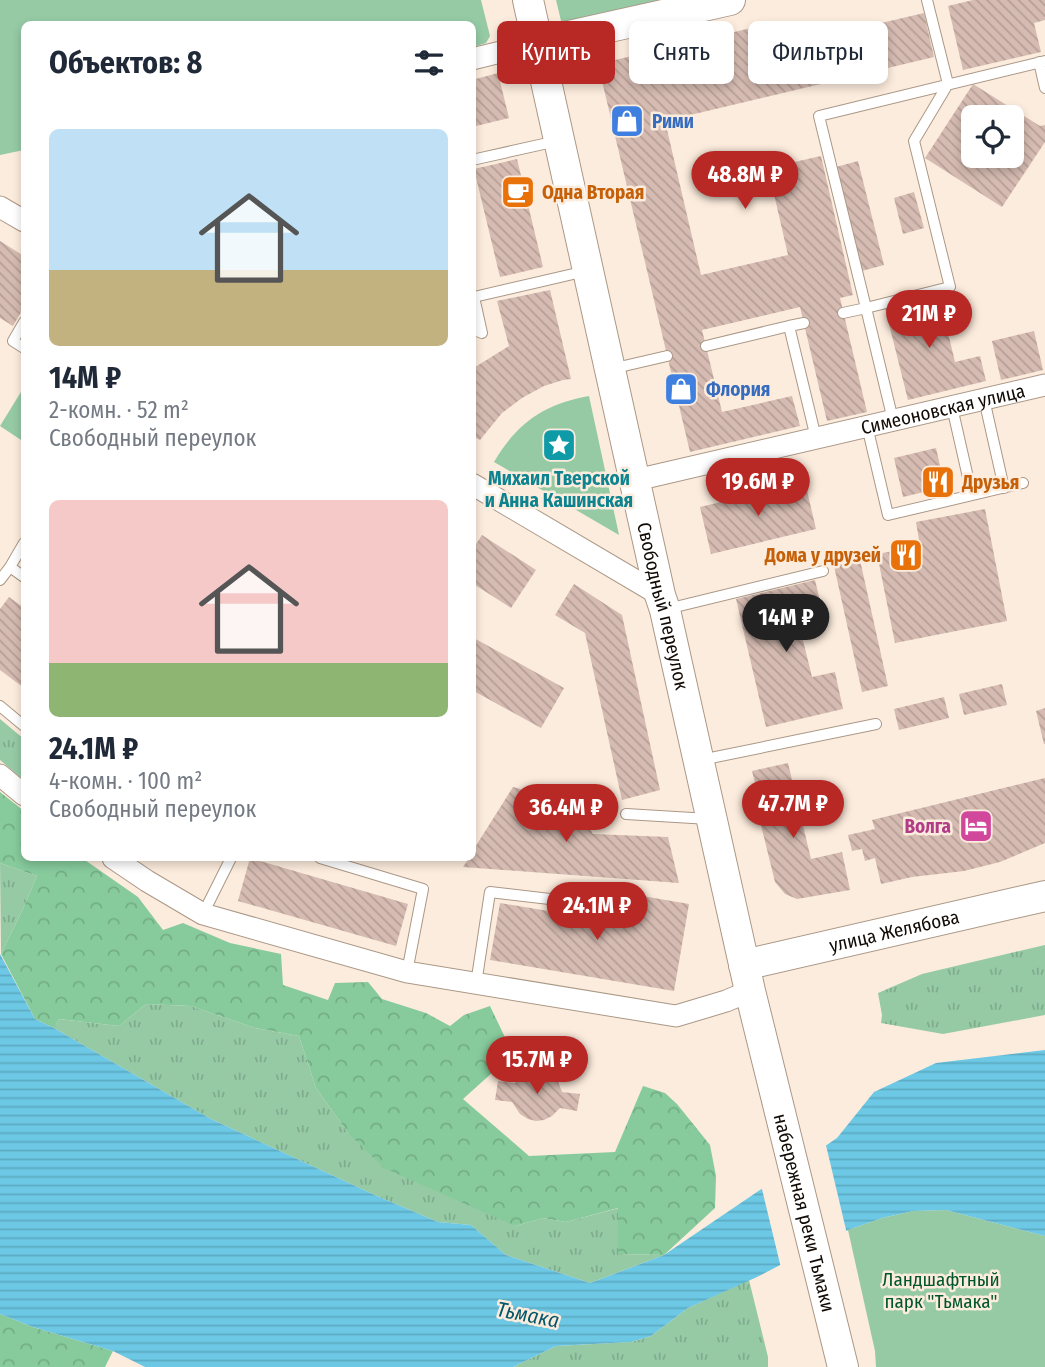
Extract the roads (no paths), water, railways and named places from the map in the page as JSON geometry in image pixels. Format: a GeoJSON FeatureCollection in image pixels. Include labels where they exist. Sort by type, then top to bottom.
{"type":"FeatureCollection","features":[{"type":"Feature","properties":{"kind":"street","name":"Свободный переулок"},"geometry":{"type":"LineString","coordinates":[[528,0],[533,21]]}},
{"type":"Feature","properties":{"kind":"street"},"geometry":{"type":"LineString","coordinates":[[615,26],[730,0]]}},
{"type":"Feature","properties":{"kind":"street"},"geometry":{"type":"LineString","coordinates":[[476,58],[497,53]]}},
{"type":"Feature","properties":{"kind":"street","name":"Свободный переулок"},"geometry":{"type":"LineString","coordinates":[[547,84],[774,1089]]}},
{"type":"Feature","properties":{"kind":"street"},"geometry":{"type":"LineString","coordinates":[[0,207],[21,219]]}},
{"type":"Feature","properties":{"kind":"street","name":"Симеоновская улица"},"geometry":{"type":"LineString","coordinates":[[636,480],[1045,385]]}},
{"type":"Feature","properties":{"kind":"street"},"geometry":{"type":"LineString","coordinates":[[476,487],[662,602]]}},
{"type":"Feature","properties":{"kind":"street"},"geometry":{"type":"LineString","coordinates":[[0,775],[21,792]]}},
{"type":"Feature","properties":{"kind":"street"},"geometry":{"type":"LineString","coordinates":[[117,861],[203,914],[407,972],[676,1017],[726,1001],[747,978]]}},
{"type":"Feature","properties":{"kind":"street","name":"улица Желябова"},"geometry":{"type":"LineString","coordinates":[[747,978],[1045,896]]}},
{"type":"Feature","properties":{"kind":"street","name":"набережная реки Тьмаки"},"geometry":{"type":"LineString","coordinates":[[774,1089],[835,1352],[843,1367]]}},
{"type":"Feature","properties":{"kind":"lane"},"geometry":{"type":"LineString","coordinates":[[844,313],[950,287],[914,141],[948,84],[928,0]]}},
{"type":"Feature","properties":{"kind":"lane"},"geometry":{"type":"LineString","coordinates":[[893,420],[819,116],[1042,61],[1045,88]]}},
{"type":"Feature","properties":{"kind":"lane"},"geometry":{"type":"LineString","coordinates":[[476,159],[560,140]]}},
{"type":"Feature","properties":{"kind":"lane"},"geometry":{"type":"LineString","coordinates":[[476,294],[589,270]]}},
{"type":"Feature","properties":{"kind":"lane"},"geometry":{"type":"LineString","coordinates":[[476,308],[482,333],[476,331]]}},
{"type":"Feature","properties":{"kind":"lane"},"geometry":{"type":"LineString","coordinates":[[706,346],[804,323]]}},
{"type":"Feature","properties":{"kind":"lane"},"geometry":{"type":"LineString","coordinates":[[789,326],[816,438]]}},
{"type":"Feature","properties":{"kind":"lane"},"geometry":{"type":"LineString","coordinates":[[21,327],[13,341],[21,346]]}},
{"type":"Feature","properties":{"kind":"lane"},"geometry":{"type":"LineString","coordinates":[[611,369],[667,356]]}},
{"type":"Feature","properties":{"kind":"lane"},"geometry":{"type":"LineString","coordinates":[[984,399],[1004,488]]}},
{"type":"Feature","properties":{"kind":"lane"},"geometry":{"type":"LineString","coordinates":[[951,407],[972,495]]}},
{"type":"Feature","properties":{"kind":"lane"},"geometry":{"type":"LineString","coordinates":[[867,426],[888,515],[1023,483]]}},
{"type":"Feature","properties":{"kind":"lane"},"geometry":{"type":"LineString","coordinates":[[0,580],[21,548]]}},
{"type":"Feature","properties":{"kind":"lane"},"geometry":{"type":"LineString","coordinates":[[10,567],[21,575]]}},
{"type":"Feature","properties":{"kind":"lane"},"geometry":{"type":"LineString","coordinates":[[662,602],[823,571]]}},
{"type":"Feature","properties":{"kind":"lane"},"geometry":{"type":"LineString","coordinates":[[0,706],[21,724]]}},
{"type":"Feature","properties":{"kind":"lane"},"geometry":{"type":"LineString","coordinates":[[698,760],[876,724]]}},
{"type":"Feature","properties":{"kind":"lane"},"geometry":{"type":"LineString","coordinates":[[626,814],[711,819]]}},
{"type":"Feature","properties":{"kind":"lane"},"geometry":{"type":"LineString","coordinates":[[203,914],[230,861]]}},
{"type":"Feature","properties":{"kind":"lane"},"geometry":{"type":"LineString","coordinates":[[330,861],[423,889],[407,972]]}},
{"type":"Feature","properties":{"kind":"lane"},"geometry":{"type":"LineString","coordinates":[[475,984],[491,892],[601,905]]}},
{"type":"Feature","properties":{"kind":"water","name":"Тьмака"},"geometry":{"type":"Polygon","coordinates":[[[0,954],[35,1019],[211,1119],[438,1222],[471,1225],[506,1255],[590,1283],[664,1255],[837,1138],[874,1092],[936,1063],[1045,1050],[1045,1236],[946,1210],[913,1211],[882,1218],[848,1230],[757,1277],[688,1308],[651,1336],[631,1342],[556,1346],[513,1367],[145,1367],[113,1351],[0,1314],[0,954]]]}},
{"type":"Feature","properties":{"kind":"place","name":"Рими"},"geometry":{"type":"Point","coordinates":[627,121]}},
{"type":"Feature","properties":{"kind":"place","name":"Одна Вторая"},"geometry":{"type":"Point","coordinates":[518,192]}},
{"type":"Feature","properties":{"kind":"place","name":"Флория"},"geometry":{"type":"Point","coordinates":[681,389]}},
{"type":"Feature","properties":{"kind":"place","name":"Михаил Тверской и Анна Кашинская"},"geometry":{"type":"Point","coordinates":[559,445]}},
{"type":"Feature","properties":{"kind":"place","name":"Друзья"},"geometry":{"type":"Point","coordinates":[938,482]}},
{"type":"Feature","properties":{"kind":"place","name":"Дома у друзей"},"geometry":{"type":"Point","coordinates":[906,555]}},
{"type":"Feature","properties":{"kind":"place","name":"Волга"},"geometry":{"type":"Point","coordinates":[976,826]}},
{"type":"Feature","properties":{"kind":"park label","name":"Ландшафтный парк \"Тьмака\""},"geometry":{"type":"Point","coordinates":[941,1290]}}]}
